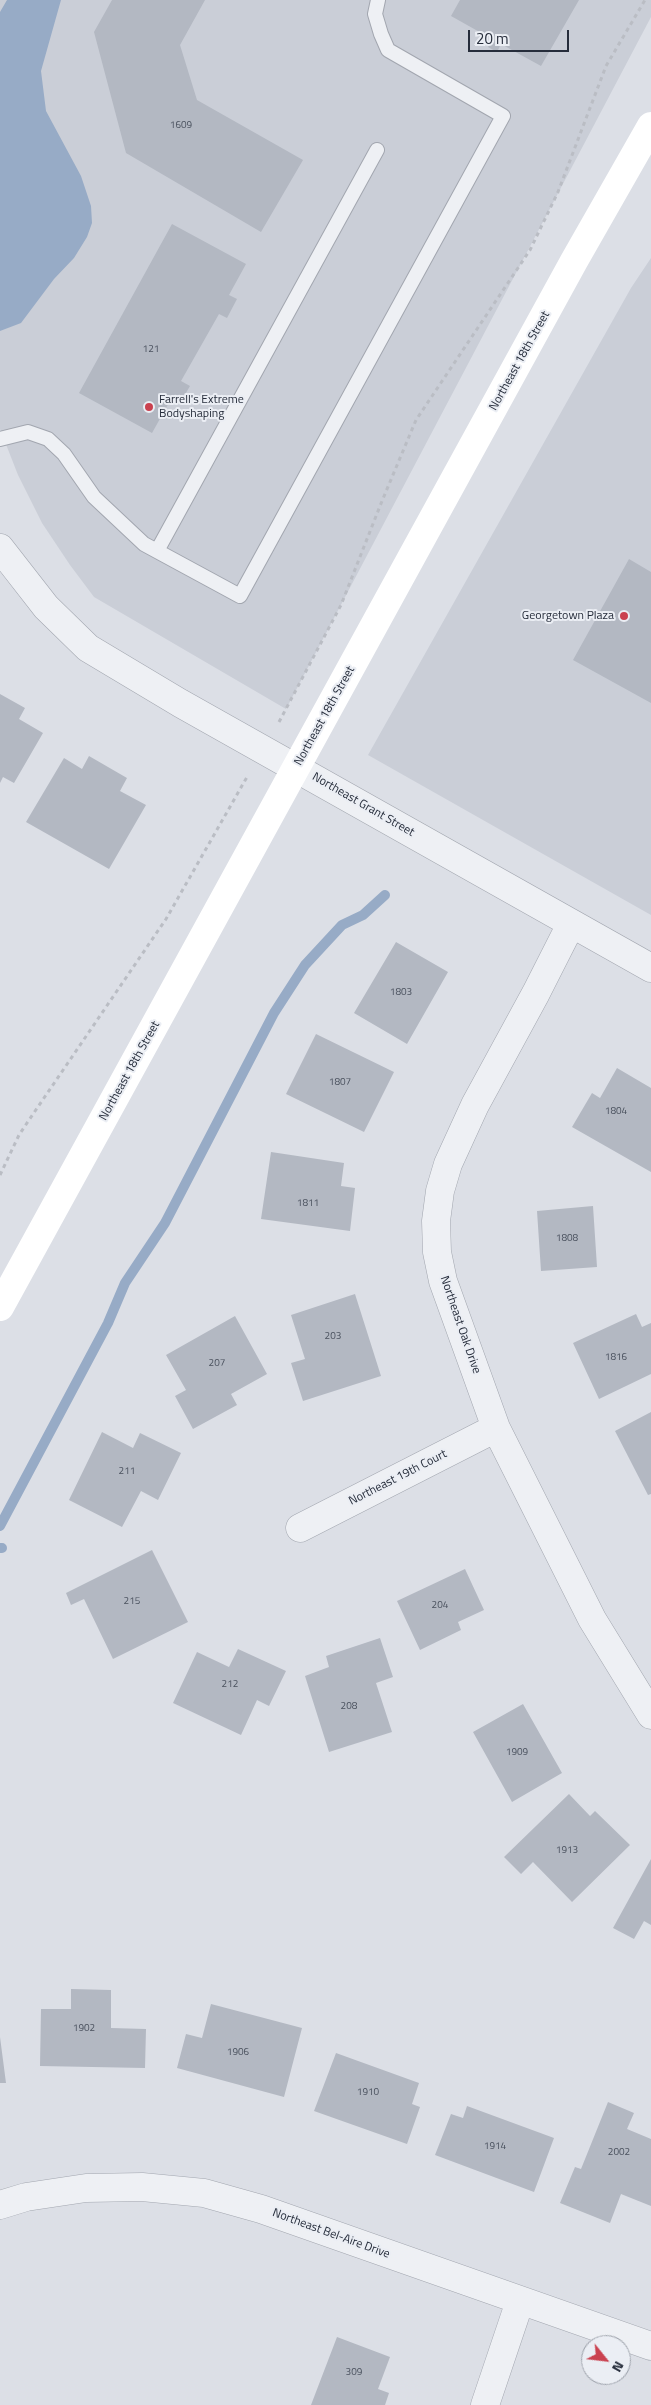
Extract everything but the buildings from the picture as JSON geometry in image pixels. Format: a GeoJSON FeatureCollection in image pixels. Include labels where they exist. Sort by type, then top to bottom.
{"type":"FeatureCollection","features":[{"type":"Feature","properties":{"kind":"main road","name":"Northeast 18th Street"},"geometry":{"type":"LineString","coordinates":[[0,1307],[574,261],[651,126]]}},
{"type":"Feature","properties":{"kind":"street","name":"Northeast Grant Street"},"geometry":{"type":"LineString","coordinates":[[0,548],[46,607],[88,648],[651,968]]}},
{"type":"Feature","properties":{"kind":"street","name":"Northeast Oak Drive"},"geometry":{"type":"LineString","coordinates":[[571,924],[460,1135],[440,1192],[436,1221],[437,1244],[443,1281],[496,1428],[592,1619],[651,1715]]}},
{"type":"Feature","properties":{"kind":"street","name":"Northeast 19th Court"},"geometry":{"type":"LineString","coordinates":[[300,1528],[496,1428]]}},
{"type":"Feature","properties":{"kind":"street","name":"Northeast Bel-Aire Drive"},"geometry":{"type":"LineString","coordinates":[[0,2205],[26,2197],[86,2188],[142,2186],[204,2194],[261,2209],[651,2346]]}},
{"type":"Feature","properties":{"kind":"street"},"geometry":{"type":"LineString","coordinates":[[485,2405],[520,2301]]}},
{"type":"Feature","properties":{"kind":"lane"},"geometry":{"type":"LineString","coordinates":[[0,438],[28,432],[48,439],[64,454],[94,496],[144,544],[240,596],[503,116],[388,50],[380,34],[375,14],[378,0]]}},
{"type":"Feature","properties":{"kind":"lane"},"geometry":{"type":"LineString","coordinates":[[157,551],[377,150]]}},
{"type":"Feature","properties":{"kind":"path"},"geometry":{"type":"LineString","coordinates":[[0,1176],[28,1120],[166,919],[263,749],[341,605],[416,420],[530,250],[558,192],[606,66],[644,0]]}},
{"type":"Feature","properties":{"kind":"shaded area"},"geometry":{"type":"Polygon","coordinates":[[[0,0],[651,0],[651,17],[286,709],[94,597],[42,523],[18,475],[0,429],[0,0]]]}},
{"type":"Feature","properties":{"kind":"shaded area"},"geometry":{"type":"Polygon","coordinates":[[[651,258],[651,915],[368,755],[631,288],[651,258]]]}},
{"type":"Feature","properties":{"kind":"water"},"geometry":{"type":"Polygon","coordinates":[[[7,0],[61,0],[41,71],[46,111],[81,176],[91,206],[92,223],[87,237],[74,258],[54,279],[21,323],[0,331],[0,12],[7,0]]]}},
{"type":"Feature","properties":{"kind":"waterway"},"geometry":{"type":"LineString","coordinates":[[0,1526],[108,1323],[125,1283],[165,1223],[274,1013],[305,965],[342,925],[363,915],[385,895]]}},
{"type":"Feature","properties":{"kind":"place","name":"Farrell's Extreme Bodyshaping"},"geometry":{"type":"Point","coordinates":[149,407]}},
{"type":"Feature","properties":{"kind":"place","name":"Georgetown Plaza"},"geometry":{"type":"Point","coordinates":[624,616]}}]}
